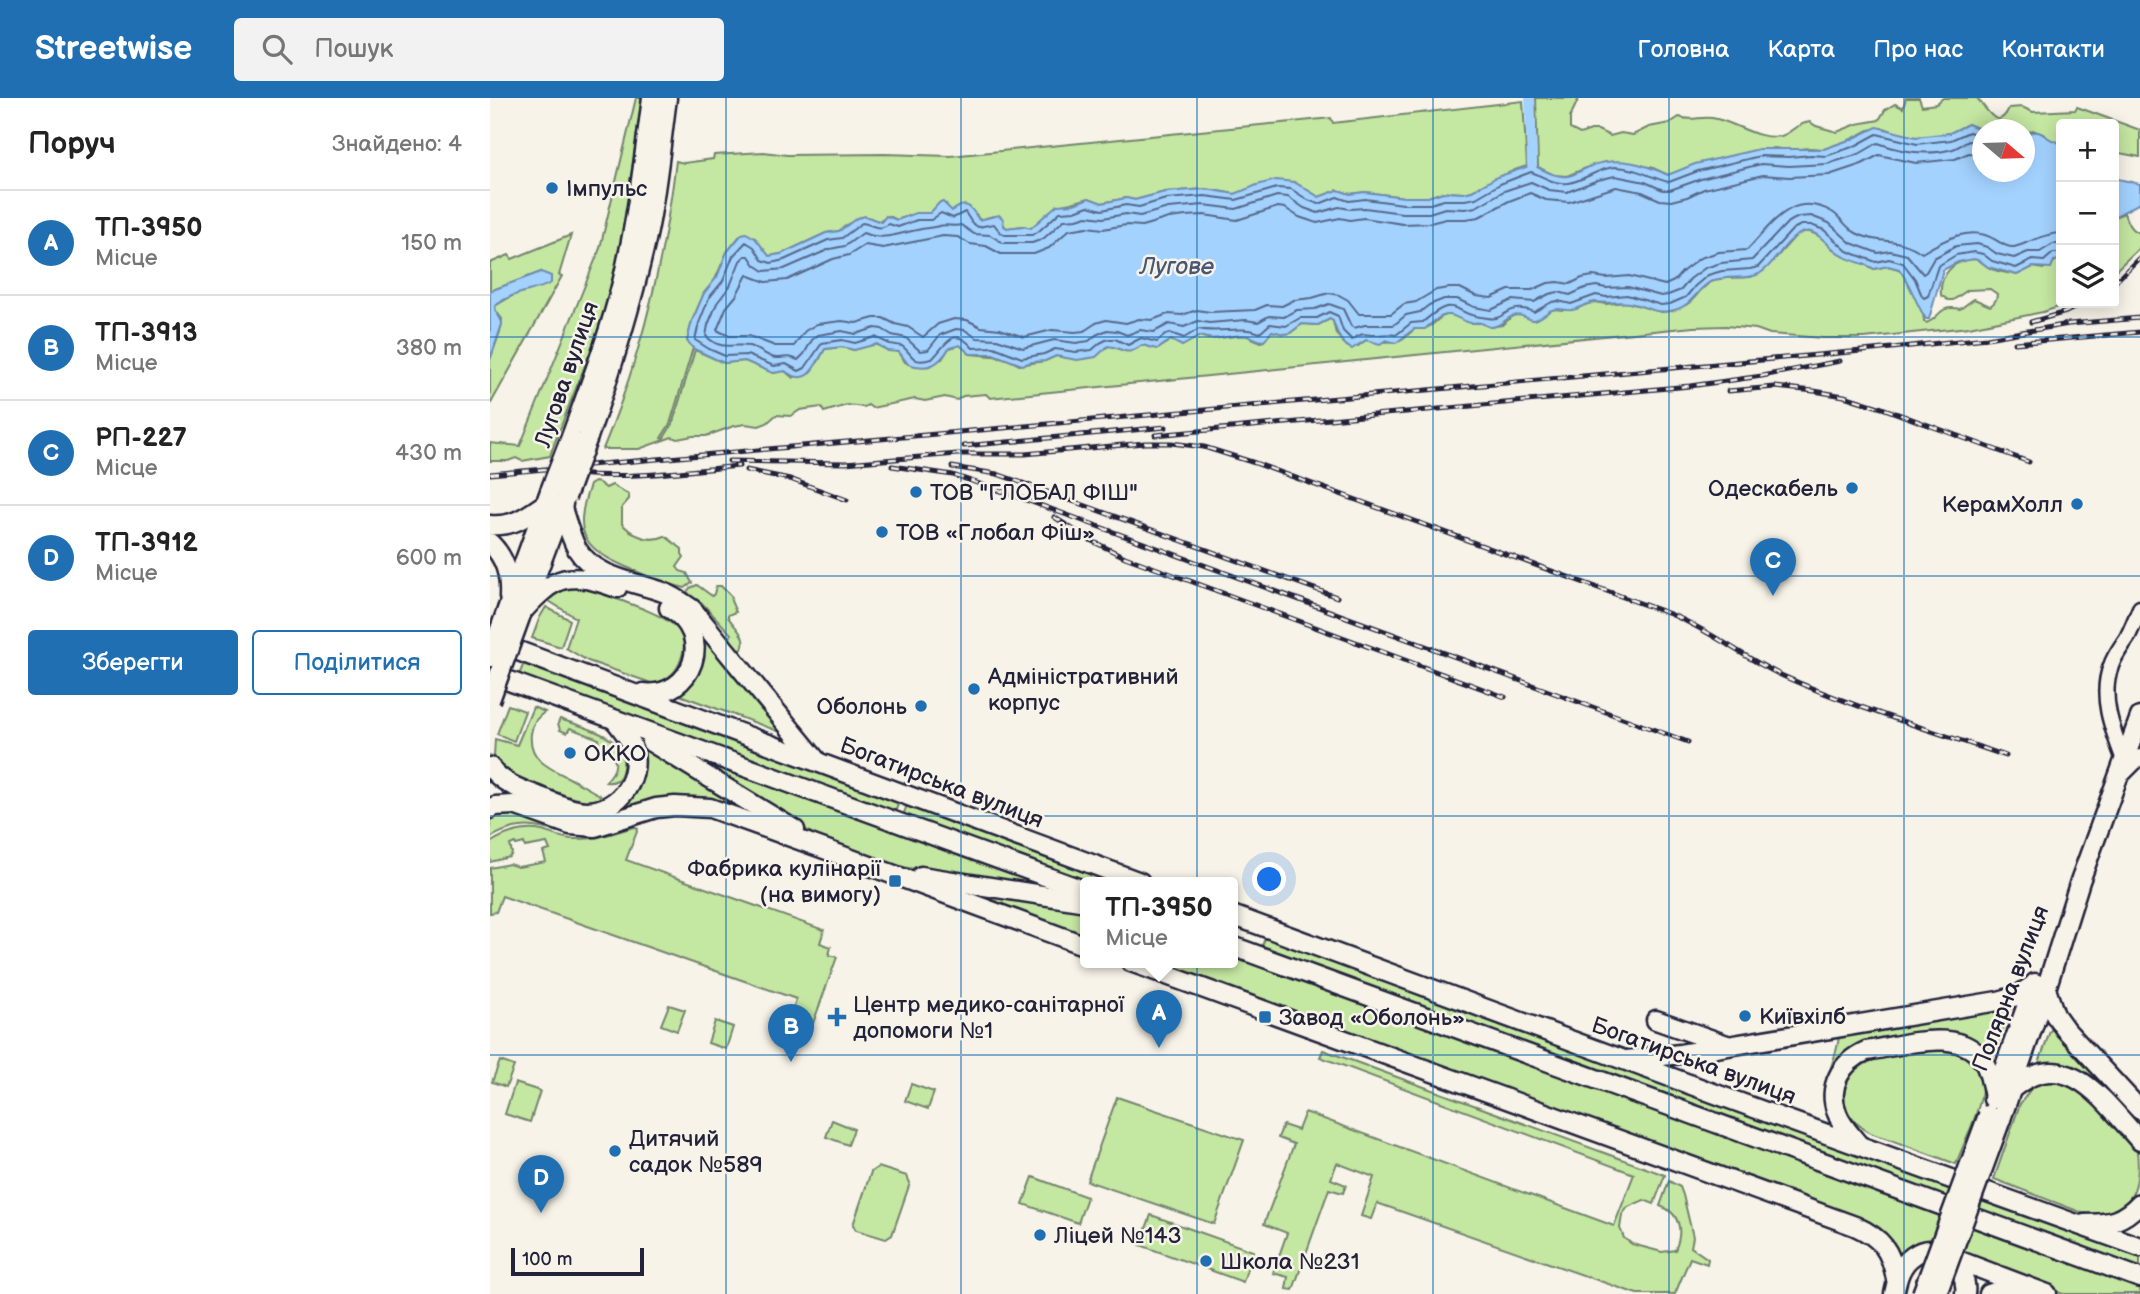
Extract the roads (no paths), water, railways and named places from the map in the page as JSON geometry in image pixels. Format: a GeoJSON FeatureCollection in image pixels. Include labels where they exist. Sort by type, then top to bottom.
{"type":"FeatureCollection","features":[{"type":"Feature","properties":{"kind":"main road","name":"Лугова вулиця"},"geometry":{"type":"LineString","coordinates":[[579,437],[624,277],[652,98]]}},
{"type":"Feature","properties":{"kind":"main road","name":"Лугова вулиця"},"geometry":{"type":"LineString","coordinates":[[490,657],[515,610],[579,437],[625,329],[649,227],[667,98]]}},
{"type":"Feature","properties":{"kind":"main road"},"geometry":{"type":"LineString","coordinates":[[490,525],[518,522],[556,500],[577,549],[586,559],[597,569],[676,598],[691,609],[817,761]]}},
{"type":"Feature","properties":{"kind":"main road"},"geometry":{"type":"LineString","coordinates":[[490,543],[505,564],[515,610],[490,700]]}},
{"type":"Feature","properties":{"kind":"main road"},"geometry":{"type":"LineString","coordinates":[[515,610],[556,580],[583,578],[680,614],[690,629],[696,648],[688,671],[680,682],[669,690],[651,694],[630,692]]}},
{"type":"Feature","properties":{"kind":"main road","name":"Богатирська вулиця"},"geometry":{"type":"LineString","coordinates":[[490,640],[1127,877]]}},
{"type":"Feature","properties":{"kind":"main road"},"geometry":{"type":"LineString","coordinates":[[490,674],[1080,889]]}},
{"type":"Feature","properties":{"kind":"main road","name":"Полярна вулиця"},"geometry":{"type":"LineString","coordinates":[[1994,1117],[1994,1097],[2041,986],[2117,780],[2132,759],[2140,717]]}},
{"type":"Feature","properties":{"kind":"main road"},"geometry":{"type":"LineString","coordinates":[[490,767],[508,784],[518,789],[574,809],[600,809],[626,792],[632,777],[634,760],[631,743],[615,720]]}},
{"type":"Feature","properties":{"kind":"main road"},"geometry":{"type":"LineString","coordinates":[[615,720],[827,850]]}},
{"type":"Feature","properties":{"kind":"main road"},"geometry":{"type":"LineString","coordinates":[[490,809],[495,806],[514,805],[570,825],[595,827],[656,808],[693,806],[731,815],[1080,944]]}},
{"type":"Feature","properties":{"kind":"main road"},"geometry":{"type":"LineString","coordinates":[[880,869],[1080,901]]}},
{"type":"Feature","properties":{"kind":"main road","name":"Богатирська вулиця"},"geometry":{"type":"LineString","coordinates":[[1238,917],[2140,1247]]}},
{"type":"Feature","properties":{"kind":"main road"},"geometry":{"type":"LineString","coordinates":[[1238,948],[2140,1278]]}},
{"type":"Feature","properties":{"kind":"main road"},"geometry":{"type":"LineString","coordinates":[[1147,968],[1855,1226],[1881,1242],[1893,1262],[1895,1287]]}},
{"type":"Feature","properties":{"kind":"main road"},"geometry":{"type":"LineString","coordinates":[[1623,1060],[1680,1054],[1998,1002],[2041,986],[2065,1029],[2140,1110]]}},
{"type":"Feature","properties":{"kind":"main road","name":"Полярна вулиця"},"geometry":{"type":"LineString","coordinates":[[1994,1117],[2013,1088],[2041,986]]}},
{"type":"Feature","properties":{"kind":"main road"},"geometry":{"type":"LineString","coordinates":[[1657,1020],[1727,1045]]}},
{"type":"Feature","properties":{"kind":"main road"},"geometry":{"type":"LineString","coordinates":[[1859,1145],[1837,1114],[1833,1100],[1834,1087],[1846,1064],[1856,1055],[1867,1051],[1940,1040],[1965,1044],[1978,1054],[1986,1066],[1994,1097]]}},
{"type":"Feature","properties":{"kind":"main road"},"geometry":{"type":"LineString","coordinates":[[2013,1088],[2029,1077],[2043,1073],[2069,1074],[2091,1087],[2140,1141]]}},
{"type":"Feature","properties":{"kind":"main road"},"geometry":{"type":"LineString","coordinates":[[1922,1294],[1994,1117]]}},
{"type":"Feature","properties":{"kind":"main road"},"geometry":{"type":"LineString","coordinates":[[1937,1294],[1994,1117]]}},
{"type":"Feature","properties":{"kind":"main road"},"geometry":{"type":"LineString","coordinates":[[2074,1224],[2116,1222],[2140,1203]]}},
{"type":"Feature","properties":{"kind":"main road"},"geometry":{"type":"LineString","coordinates":[[1895,1287],[1907,1261],[1914,1254],[1933,1251],[2041,1292]]}},
{"type":"Feature","properties":{"kind":"main road"},"geometry":{"type":"LineString","coordinates":[[1952,1258],[1965,1279],[1965,1294]]}},
{"type":"Feature","properties":{"kind":"main road"},"geometry":{"type":"LineString","coordinates":[[1989,1294],[2015,1289],[2041,1292]]}},
{"type":"Feature","properties":{"kind":"street"},"geometry":{"type":"LineString","coordinates":[[2132,759],[2111,723],[2107,687],[2111,664],[2132,629],[2140,608]]}},
{"type":"Feature","properties":{"kind":"water","name":"Лугове"},"geometry":{"type":"Polygon","coordinates":[[[1968,124],[1972,126],[1972,182],[2035,182],[2035,132],[2056,142],[2056,261],[2051,268],[2033,267],[2017,275],[1988,267],[1974,259],[1958,262],[1943,270],[1929,319],[1922,313],[1899,269],[1888,266],[1874,269],[1845,257],[1818,235],[1805,232],[1788,243],[1759,274],[1712,281],[1690,302],[1678,309],[1659,311],[1625,302],[1594,302],[1572,310],[1555,309],[1536,320],[1513,316],[1491,327],[1446,315],[1425,329],[1414,329],[1396,343],[1386,340],[1380,344],[1366,340],[1352,349],[1342,341],[1330,319],[1318,325],[1302,324],[1290,333],[1272,331],[1264,341],[1242,335],[1211,339],[1200,336],[1182,346],[1171,340],[1158,349],[1142,345],[1128,352],[1108,346],[1096,357],[1077,360],[1056,356],[1022,365],[993,354],[970,354],[960,345],[949,348],[941,359],[932,365],[921,367],[908,364],[899,352],[888,351],[877,344],[854,350],[842,347],[825,349],[810,373],[799,377],[785,371],[773,373],[745,361],[724,363],[694,349],[687,341],[704,293],[717,277],[727,252],[742,234],[746,233],[755,238],[769,256],[781,254],[826,233],[839,231],[857,218],[865,216],[881,222],[886,216],[897,220],[916,213],[930,213],[940,202],[952,211],[968,206],[979,220],[999,215],[1007,228],[1031,228],[1057,205],[1074,204],[1089,198],[1102,203],[1126,198],[1135,200],[1165,192],[1206,189],[1235,194],[1276,180],[1294,182],[1319,197],[1338,190],[1350,194],[1365,192],[1428,197],[1443,192],[1472,191],[1497,177],[1532,165],[1563,176],[1603,162],[1622,161],[1668,175],[1695,164],[1759,149],[1824,149],[1877,127],[1916,137],[1950,133],[1968,124]]]}},
{"type":"Feature","properties":{"kind":"water"},"geometry":{"type":"Polygon","coordinates":[[[2119,179],[2140,184],[2140,203],[2119,214],[2119,179]]]}},
{"type":"Feature","properties":{"kind":"water"},"geometry":{"type":"Polygon","coordinates":[[[541,272],[551,276],[551,283],[516,294],[495,306],[502,324],[490,360],[490,291],[541,272]]]}},
{"type":"Feature","properties":{"kind":"waterway"},"geometry":{"type":"LineString","coordinates":[[1530,98],[1532,165]]}},
{"type":"Feature","properties":{"kind":"railway"},"geometry":{"type":"LineString","coordinates":[[2119,278],[2140,257]]}},
{"type":"Feature","properties":{"kind":"railway"},"geometry":{"type":"LineString","coordinates":[[2031,322],[2074,308]]}},
{"type":"Feature","properties":{"kind":"railway"},"geometry":{"type":"LineString","coordinates":[[490,474],[1873,350],[1987,338],[2069,324],[2140,318]]}},
{"type":"Feature","properties":{"kind":"railway"},"geometry":{"type":"LineString","coordinates":[[2015,343],[2140,332]]}},
{"type":"Feature","properties":{"kind":"railway"},"geometry":{"type":"LineString","coordinates":[[1155,435],[1690,386],[1840,361]]}},
{"type":"Feature","properties":{"kind":"railway"},"geometry":{"type":"LineString","coordinates":[[1728,391],[1775,387],[1844,396],[2029,462]]}},
{"type":"Feature","properties":{"kind":"railway"},"geometry":{"type":"LineString","coordinates":[[964,446],[1166,427]]}},
{"type":"Feature","properties":{"kind":"railway"},"geometry":{"type":"LineString","coordinates":[[729,461],[845,463],[958,454],[1025,454],[1145,443],[1204,447],[1255,463],[1670,614],[1769,669],[1810,688],[2006,756]]}},
{"type":"Feature","properties":{"kind":"railway"},"geometry":{"type":"LineString","coordinates":[[576,474],[637,475],[739,466]]}},
{"type":"Feature","properties":{"kind":"railway"},"geometry":{"type":"LineString","coordinates":[[892,466],[953,475],[1004,492]]}},
{"type":"Feature","properties":{"kind":"railway"},"geometry":{"type":"LineString","coordinates":[[952,467],[997,474],[1337,597]]}},
{"type":"Feature","properties":{"kind":"railway"},"geometry":{"type":"LineString","coordinates":[[746,470],[790,479],[847,500]]}},
{"type":"Feature","properties":{"kind":"railway"},"geometry":{"type":"LineString","coordinates":[[996,489],[1688,742]]}},
{"type":"Feature","properties":{"kind":"railway"},"geometry":{"type":"LineString","coordinates":[[1054,517],[1090,540],[1125,557],[1505,697]]}},
{"type":"Feature","properties":{"kind":"place","name":"Імпульс"},"geometry":{"type":"Point","coordinates":[552,188]}},
{"type":"Feature","properties":{"kind":"place","name":"Одескабель"},"geometry":{"type":"Point","coordinates":[1852,488]}},
{"type":"Feature","properties":{"kind":"place","name":"ТОВ \"ГЛОБАЛ ФІШ\""},"geometry":{"type":"Point","coordinates":[916,492]}},
{"type":"Feature","properties":{"kind":"place","name":"КерамХолл"},"geometry":{"type":"Point","coordinates":[2077,504]}},
{"type":"Feature","properties":{"kind":"place","name":"ТОВ «Глобал Фіш»"},"geometry":{"type":"Point","coordinates":[882,532]}},
{"type":"Feature","properties":{"kind":"place","name":"РП-227"},"geometry":{"type":"Point","coordinates":[1773,596]}},
{"type":"Feature","properties":{"kind":"place","name":"Адміністративний корпус"},"geometry":{"type":"Point","coordinates":[974,689]}},
{"type":"Feature","properties":{"kind":"place","name":"Оболонь"},"geometry":{"type":"Point","coordinates":[921,706]}},
{"type":"Feature","properties":{"kind":"place","name":"ОККО"},"geometry":{"type":"Point","coordinates":[570,753]}},
{"type":"Feature","properties":{"kind":"place","name":"Фабрика кулінарії (на вимогу)"},"geometry":{"type":"Point","coordinates":[895,881]}},
{"type":"Feature","properties":{"kind":"place","name":"Київхілб"},"geometry":{"type":"Point","coordinates":[1745,1016]}},
{"type":"Feature","properties":{"kind":"place","name":"Центр медико-санітарної допомоги №1"},"geometry":{"type":"Point","coordinates":[837,1017]}},
{"type":"Feature","properties":{"kind":"place","name":"Завод «Оболонь»"},"geometry":{"type":"Point","coordinates":[1265,1017]}},
{"type":"Feature","properties":{"kind":"place","name":"ТП-3950"},"geometry":{"type":"Point","coordinates":[1159,1048]}},
{"type":"Feature","properties":{"kind":"place","name":"ТП-3913"},"geometry":{"type":"Point","coordinates":[791,1062]}},
{"type":"Feature","properties":{"kind":"place","name":"Дитячий садок №589"},"geometry":{"type":"Point","coordinates":[615,1151]}},
{"type":"Feature","properties":{"kind":"place","name":"ТП-3912"},"geometry":{"type":"Point","coordinates":[541,1213]}},
{"type":"Feature","properties":{"kind":"place","name":"Ліцей №143"},"geometry":{"type":"Point","coordinates":[1040,1235]}},
{"type":"Feature","properties":{"kind":"place","name":"Школа №231"},"geometry":{"type":"Point","coordinates":[1206,1261]}}]}
